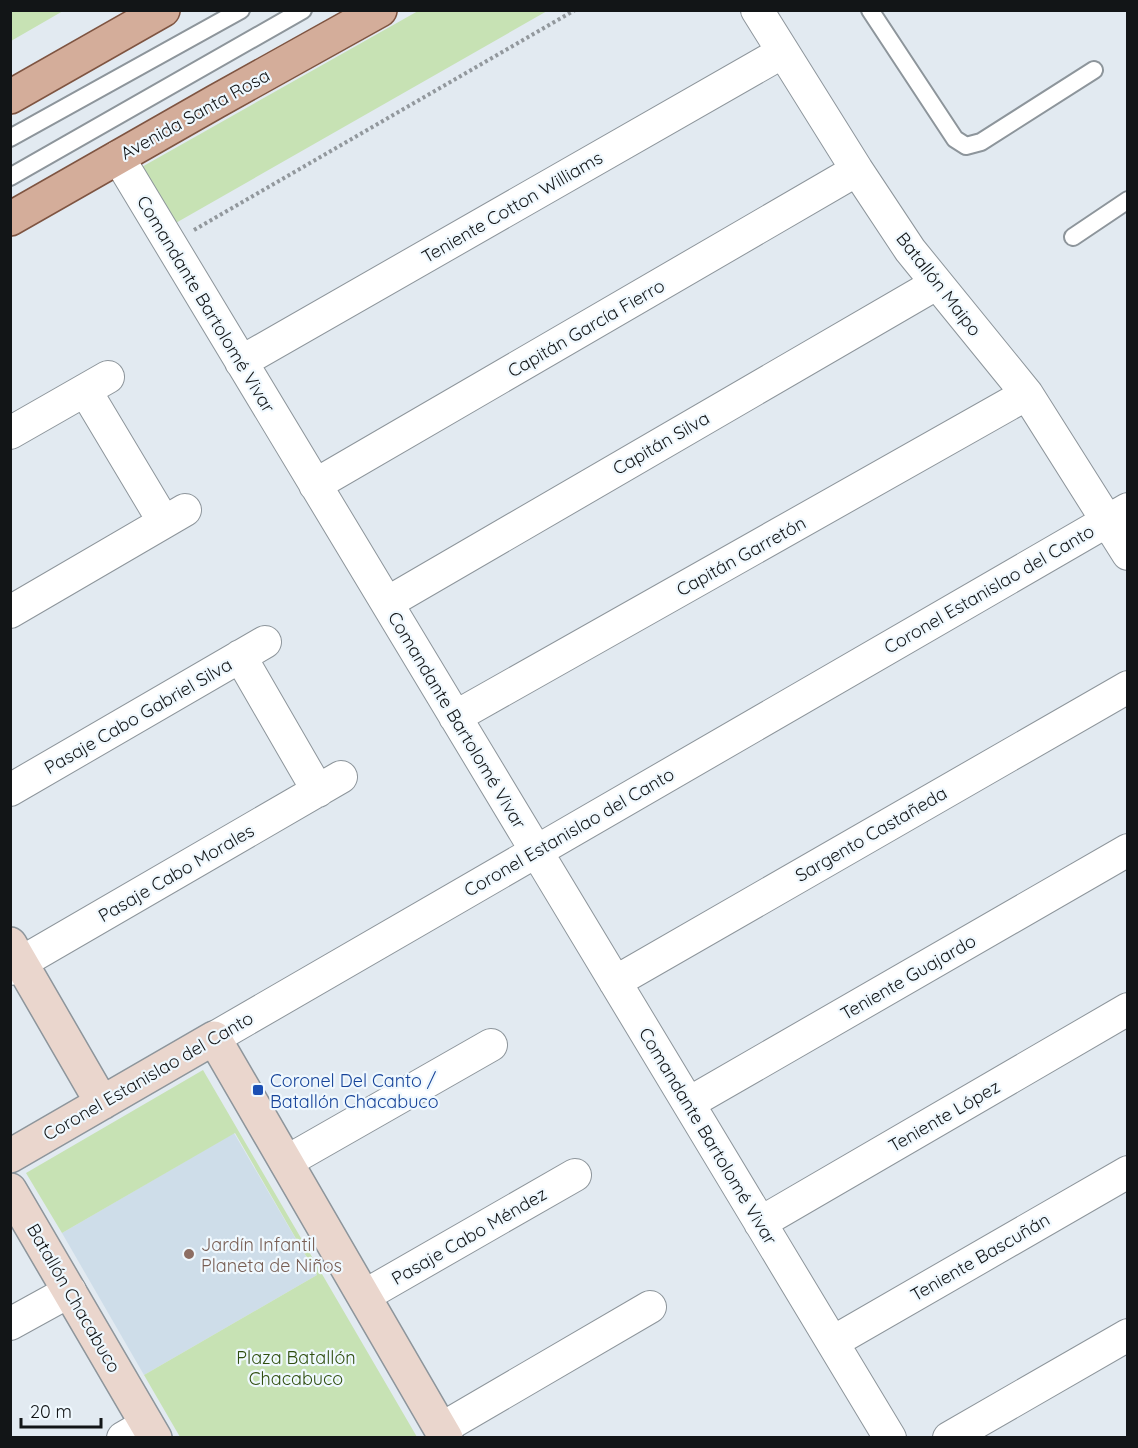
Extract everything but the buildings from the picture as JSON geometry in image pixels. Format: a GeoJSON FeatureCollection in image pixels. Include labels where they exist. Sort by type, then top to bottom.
{"type":"FeatureCollection","features":[{"type":"Feature","properties":{"kind":"main road"},"geometry":{"type":"LineString","coordinates":[[10,97],[163,10]]}},
{"type":"Feature","properties":{"kind":"main road","name":"Avenida Santa Rosa"},"geometry":{"type":"LineString","coordinates":[[10,219],[380,10]]}},
{"type":"Feature","properties":{"kind":"street","name":"Batallón Maipo"},"geometry":{"type":"LineString","coordinates":[[757,10],[910,250],[1026,394],[1117,515],[1128,554]]}},
{"type":"Feature","properties":{"kind":"street","name":"Teniente Cotton Williams"},"geometry":{"type":"LineString","coordinates":[[241,362],[783,52]]}},
{"type":"Feature","properties":{"kind":"street","name":"Comandante Bartolomé Vivar"},"geometry":{"type":"LineString","coordinates":[[118,156],[890,1437]]}},
{"type":"Feature","properties":{"kind":"street","name":"Capitán García Fierro"},"geometry":{"type":"LineString","coordinates":[[315,484],[857,170]]}},
{"type":"Feature","properties":{"kind":"street","name":"Capitán Silva"},"geometry":{"type":"LineString","coordinates":[[387,603],[936,284]]}},
{"type":"Feature","properties":{"kind":"street"},"geometry":{"type":"LineString","coordinates":[[10,433],[97,383],[174,516],[10,612]]}},
{"type":"Feature","properties":{"kind":"street","name":"Capitán Garretón"},"geometry":{"type":"LineString","coordinates":[[455,717],[1026,394]]}},
{"type":"Feature","properties":{"kind":"street","name":"Coronel Estanislao del Canto"},"geometry":{"type":"LineString","coordinates":[[10,1156],[1117,515]]}},
{"type":"Feature","properties":{"kind":"street","name":"Pasaje Cabo Morales"},"geometry":{"type":"LineString","coordinates":[[14,959],[329,784],[252,649]]}},
{"type":"Feature","properties":{"kind":"street","name":"Pasaje Cabo Gabriel Silva"},"geometry":{"type":"LineString","coordinates":[[10,790],[252,649]]}},
{"type":"Feature","properties":{"kind":"street","name":"Sargento Castañeda"},"geometry":{"type":"LineString","coordinates":[[615,982],[1128,687]]}},
{"type":"Feature","properties":{"kind":"street","name":"Teniente Guajardo"},"geometry":{"type":"LineString","coordinates":[[688,1103],[1128,850]]}},
{"type":"Feature","properties":{"kind":"street"},"geometry":{"type":"LineString","coordinates":[[14,959],[102,1103]]}},
{"type":"Feature","properties":{"kind":"street","name":"Teniente López"},"geometry":{"type":"LineString","coordinates":[[760,1223],[1128,1009]]}},
{"type":"Feature","properties":{"kind":"street"},"geometry":{"type":"LineString","coordinates":[[213,1038],[444,1433],[650,1307]]}},
{"type":"Feature","properties":{"kind":"street"},"geometry":{"type":"LineString","coordinates":[[286,1162],[491,1045]]}},
{"type":"Feature","properties":{"kind":"street","name":"Teniente Bascuñán"},"geometry":{"type":"LineString","coordinates":[[832,1342],[1128,1172]]}},
{"type":"Feature","properties":{"kind":"street","name":"Pasaje Cabo Méndez"},"geometry":{"type":"LineString","coordinates":[[364,1296],[575,1175]]}},
{"type":"Feature","properties":{"kind":"street","name":"Batallón Chacabuco"},"geometry":{"type":"LineString","coordinates":[[10,1190],[70,1291],[142,1433]]}},
{"type":"Feature","properties":{"kind":"street"},"geometry":{"type":"LineString","coordinates":[[10,1324],[70,1291]]}},
{"type":"Feature","properties":{"kind":"street"},"geometry":{"type":"LineString","coordinates":[[949,1437],[1128,1335]]}},
{"type":"Feature","properties":{"kind":"lane"},"geometry":{"type":"LineString","coordinates":[[10,138],[241,10]]}},
{"type":"Feature","properties":{"kind":"lane"},"geometry":{"type":"LineString","coordinates":[[10,177],[303,10]]}},
{"type":"Feature","properties":{"kind":"lane"},"geometry":{"type":"LineString","coordinates":[[870,10],[955,139],[966,146],[974,146],[981,142],[1094,70]]}},
{"type":"Feature","properties":{"kind":"lane"},"geometry":{"type":"LineString","coordinates":[[1073,237],[1128,201]]}},
{"type":"Feature","properties":{"kind":"path"},"geometry":{"type":"LineString","coordinates":[[170,244],[575,10]]}},
{"type":"Feature","properties":{"kind":"shaded area","name":"Jardín Infantil Planeta de Niños"},"geometry":{"type":"Polygon","coordinates":[[[234,1133],[317,1275],[144,1375],[62,1233],[234,1133]]]}},
{"type":"Feature","properties":{"kind":"green space"},"geometry":{"type":"Polygon","coordinates":[[[11,10],[63,10],[63,11],[11,41],[11,10]]]}},
{"type":"Feature","properties":{"kind":"green space"},"geometry":{"type":"Polygon","coordinates":[[[418,11],[547,11],[174,224],[140,168],[418,11]]]}},
{"type":"Feature","properties":{"kind":"green space","name":"Plaza Batallón Chacabuco"},"geometry":{"type":"Polygon","coordinates":[[[203,1070],[417,1437],[180,1437],[144,1375],[317,1275],[235,1133],[62,1233],[26,1173],[203,1070]]]}},
{"type":"Feature","properties":{"kind":"place","name":"Coronel Del Canto / Batallón Chacabuco"},"geometry":{"type":"Point","coordinates":[258,1090]}},
{"type":"Feature","properties":{"kind":"place","name":"Jardín Infantil Planeta de Niños"},"geometry":{"type":"Point","coordinates":[189,1254]}}]}
